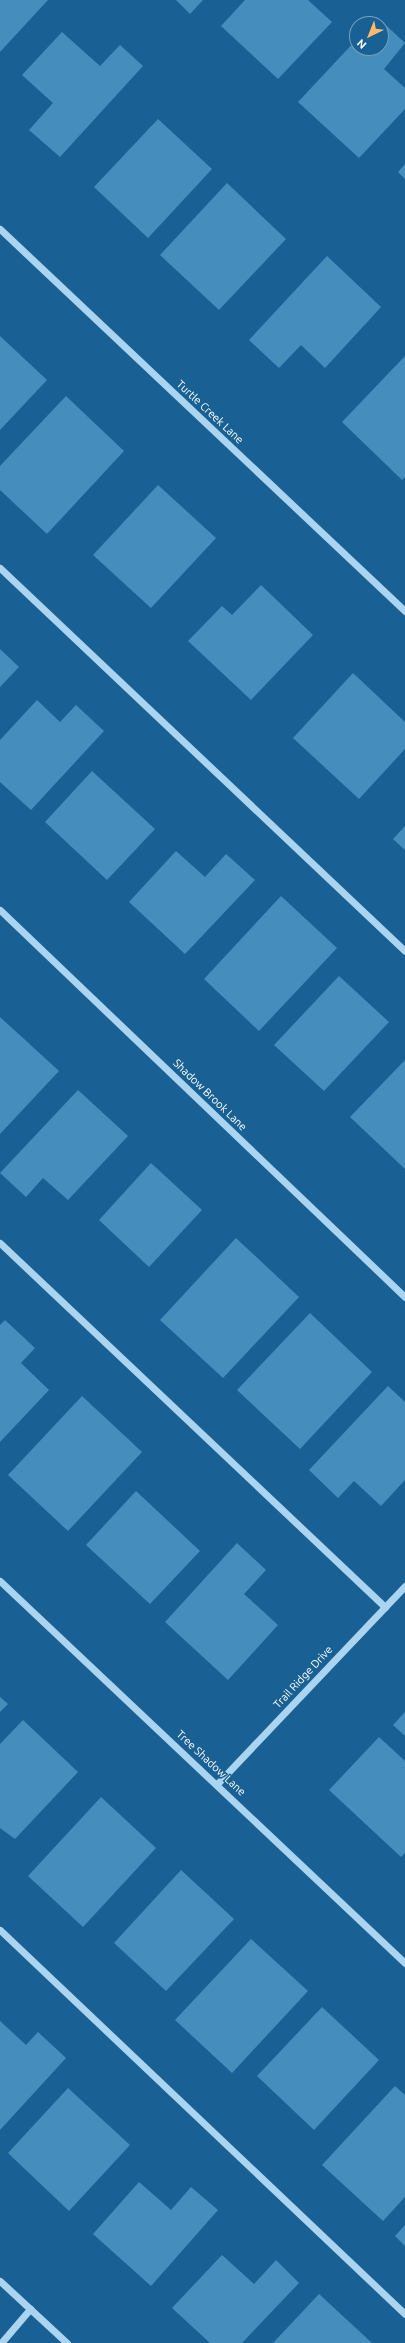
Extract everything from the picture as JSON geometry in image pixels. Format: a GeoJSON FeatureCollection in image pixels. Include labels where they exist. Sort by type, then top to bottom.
{"type":"FeatureCollection","features":[{"type":"Feature","properties":{"kind":"street","name":"Turtle Creek Lane"},"geometry":{"type":"LineString","coordinates":[[0,229],[405,611]]}},
{"type":"Feature","properties":{"kind":"street"},"geometry":{"type":"LineString","coordinates":[[0,568],[405,951]]}},
{"type":"Feature","properties":{"kind":"street","name":"Shadow Brook Lane"},"geometry":{"type":"LineString","coordinates":[[0,910],[405,1297]]}},
{"type":"Feature","properties":{"kind":"street"},"geometry":{"type":"LineString","coordinates":[[0,1243],[384,1607]]}},
{"type":"Feature","properties":{"kind":"street","name":"Tree Shadow Lane"},"geometry":{"type":"LineString","coordinates":[[0,1581],[217,1784],[402,1961]]}},
{"type":"Feature","properties":{"kind":"street","name":"Trail Ridge Drive"},"geometry":{"type":"LineString","coordinates":[[217,1784],[405,1586]]}},
{"type":"Feature","properties":{"kind":"street"},"geometry":{"type":"LineString","coordinates":[[0,1930],[405,2314]]}},
{"type":"Feature","properties":{"kind":"street"},"geometry":{"type":"LineString","coordinates":[[402,1961],[405,1952]]}},
{"type":"Feature","properties":{"kind":"street"},"geometry":{"type":"LineString","coordinates":[[0,2281],[67,2343]]}},
{"type":"Feature","properties":{"kind":"street"},"geometry":{"type":"LineString","coordinates":[[1,2343],[30,2309]]}},
{"type":"Feature","properties":{"kind":"building"},"geometry":{"type":"Polygon","coordinates":[[[0,0],[48,0],[0,52],[0,0]]]}},
{"type":"Feature","properties":{"kind":"building"},"geometry":{"type":"Polygon","coordinates":[[[176,0],[203,0],[190,14],[176,0]]]}},
{"type":"Feature","properties":{"kind":"building"},"geometry":{"type":"Polygon","coordinates":[[[245,0],[308,0],[332,22],[278,79],[221,26],[245,0]]]}},
{"type":"Feature","properties":{"kind":"building"},"geometry":{"type":"Polygon","coordinates":[[[389,28],[405,43],[384,69],[405,88],[405,109],[359,158],[298,102],[349,48],[349,56],[389,56],[389,28]]]}},
{"type":"Feature","properties":{"kind":"building"},"geometry":{"type":"Polygon","coordinates":[[[62,32],[100,66],[120,45],[143,66],[60,157],[29,130],[53,103],[22,75],[62,32]]]}},
{"type":"Feature","properties":{"kind":"building"},"geometry":{"type":"Polygon","coordinates":[[[158,119],[212,169],[148,238],[94,187],[158,119]]]}},
{"type":"Feature","properties":{"kind":"building"},"geometry":{"type":"Polygon","coordinates":[[[405,164],[405,179],[398,172],[405,164]]]}},
{"type":"Feature","properties":{"kind":"building"},"geometry":{"type":"Polygon","coordinates":[[[227,183],[286,239],[219,310],[160,255],[227,183]]]}},
{"type":"Feature","properties":{"kind":"building"},"geometry":{"type":"Polygon","coordinates":[[[327,256],[381,307],[325,368],[301,345],[279,368],[249,340],[327,256]]]}},
{"type":"Feature","properties":{"kind":"building"},"geometry":{"type":"Polygon","coordinates":[[[0,336],[47,380],[0,430],[0,336]]]}},
{"type":"Feature","properties":{"kind":"building"},"geometry":{"type":"Polygon","coordinates":[[[405,356],[405,477],[402,480],[342,422],[405,356]]]}},
{"type":"Feature","properties":{"kind":"building"},"geometry":{"type":"Polygon","coordinates":[[[66,396],[124,451],[47,534],[0,490],[0,466],[66,396]]]}},
{"type":"Feature","properties":{"kind":"building"},"geometry":{"type":"Polygon","coordinates":[[[158,485],[216,538],[151,608],[93,555],[158,485]]]}},
{"type":"Feature","properties":{"kind":"building"},"geometry":{"type":"Polygon","coordinates":[[[261,585],[313,635],[251,700],[188,641],[222,606],[232,615],[261,585]]]}},
{"type":"Feature","properties":{"kind":"building"},"geometry":{"type":"Polygon","coordinates":[[[0,649],[19,667],[0,687],[0,649]]]}},
{"type":"Feature","properties":{"kind":"building"},"geometry":{"type":"Polygon","coordinates":[[[353,673],[405,722],[405,749],[359,799],[293,738],[353,673]]]}},
{"type":"Feature","properties":{"kind":"building"},"geometry":{"type":"Polygon","coordinates":[[[37,700],[60,722],[76,705],[104,731],[31,810],[0,782],[0,740],[37,700]]]}},
{"type":"Feature","properties":{"kind":"building"},"geometry":{"type":"Polygon","coordinates":[[[92,771],[155,829],[107,880],[45,822],[92,771]]]}},
{"type":"Feature","properties":{"kind":"building"},"geometry":{"type":"Polygon","coordinates":[[[405,826],[405,850],[393,839],[405,826]]]}},
{"type":"Feature","properties":{"kind":"building"},"geometry":{"type":"Polygon","coordinates":[[[176,851],[205,877],[226,854],[255,880],[185,954],[129,902],[176,851]]]}},
{"type":"Feature","properties":{"kind":"building"},"geometry":{"type":"Polygon","coordinates":[[[281,896],[337,948],[259,1031],[204,979],[281,896]]]}},
{"type":"Feature","properties":{"kind":"building"},"geometry":{"type":"Polygon","coordinates":[[[339,976],[389,1022],[324,1091],[274,1045],[339,976]]]}},
{"type":"Feature","properties":{"kind":"building"},"geometry":{"type":"Polygon","coordinates":[[[0,1017],[59,1071],[0,1134],[0,1017]]]}},
{"type":"Feature","properties":{"kind":"building"},"geometry":{"type":"Polygon","coordinates":[[[405,1060],[405,1169],[350,1117],[405,1060]]]}},
{"type":"Feature","properties":{"kind":"building"},"geometry":{"type":"Polygon","coordinates":[[[78,1090],[128,1136],[68,1200],[43,1178],[26,1197],[0,1173],[78,1090]]]}},
{"type":"Feature","properties":{"kind":"building"},"geometry":{"type":"Polygon","coordinates":[[[151,1163],[202,1210],[149,1267],[99,1220],[151,1163]]]}},
{"type":"Feature","properties":{"kind":"building"},"geometry":{"type":"Polygon","coordinates":[[[236,1238],[299,1297],[223,1378],[160,1320],[236,1238]]]}},
{"type":"Feature","properties":{"kind":"building"},"geometry":{"type":"Polygon","coordinates":[[[310,1313],[372,1372],[300,1449],[237,1390],[310,1313]]]}},
{"type":"Feature","properties":{"kind":"building"},"geometry":{"type":"Polygon","coordinates":[[[5,1320],[35,1348],[21,1363],[49,1390],[0,1442],[0,1325],[5,1320]]]}},
{"type":"Feature","properties":{"kind":"building"},"geometry":{"type":"Polygon","coordinates":[[[388,1386],[405,1402],[405,1480],[381,1506],[354,1481],[338,1498],[309,1470],[388,1386]]]}},
{"type":"Feature","properties":{"kind":"building"},"geometry":{"type":"Polygon","coordinates":[[[82,1396],[142,1452],[68,1531],[8,1475],[82,1396]]]}},
{"type":"Feature","properties":{"kind":"building"},"geometry":{"type":"Polygon","coordinates":[[[136,1491],[200,1551],[150,1604],[86,1545],[136,1491]]]}},
{"type":"Feature","properties":{"kind":"building"},"geometry":{"type":"Polygon","coordinates":[[[237,1543],[266,1570],[244,1594],[278,1625],[228,1680],[165,1622],[237,1543]]]}},
{"type":"Feature","properties":{"kind":"building"},"geometry":{"type":"Polygon","coordinates":[[[0,1697],[8,1704],[0,1712],[0,1697]]]}},
{"type":"Feature","properties":{"kind":"building"},"geometry":{"type":"Polygon","coordinates":[[[405,1712],[405,1736],[393,1725],[405,1712]]]}},
{"type":"Feature","properties":{"kind":"building"},"geometry":{"type":"Polygon","coordinates":[[[23,1720],[78,1772],[15,1839],[0,1828],[0,1744],[23,1720]]]}},
{"type":"Feature","properties":{"kind":"building"},"geometry":{"type":"Polygon","coordinates":[[[379,1737],[405,1761],[405,1853],[401,1857],[329,1790],[379,1737]]]}},
{"type":"Feature","properties":{"kind":"building"},"geometry":{"type":"Polygon","coordinates":[[[101,1797],[156,1848],[83,1927],[28,1876],[101,1797]]]}},
{"type":"Feature","properties":{"kind":"building"},"geometry":{"type":"Polygon","coordinates":[[[181,1870],[234,1919],[166,1991],[114,1943],[181,1870]]]}},
{"type":"Feature","properties":{"kind":"building"},"geometry":{"type":"Polygon","coordinates":[[[251,1939],[308,1991],[232,2073],[175,2020],[251,1939]]]}},
{"type":"Feature","properties":{"kind":"building"},"geometry":{"type":"Polygon","coordinates":[[[322,2007],[379,2060],[314,2130],[257,2076],[322,2007]]]}},
{"type":"Feature","properties":{"kind":"building"},"geometry":{"type":"Polygon","coordinates":[[[0,2021],[26,2045],[38,2032],[66,2058],[0,2130],[0,2021]]]}},
{"type":"Feature","properties":{"kind":"building"},"geometry":{"type":"Polygon","coordinates":[[[395,2086],[405,2095],[405,2197],[383,2221],[322,2165],[395,2086]]]}},
{"type":"Feature","properties":{"kind":"building"},"geometry":{"type":"Polygon","coordinates":[[[68,2088],[130,2145],[69,2211],[8,2153],[68,2088]]]}},
{"type":"Feature","properties":{"kind":"building"},"geometry":{"type":"Polygon","coordinates":[[[139,2182],[171,2210],[191,2187],[218,2210],[151,2286],[93,2234],[139,2182]]]}},
{"type":"Feature","properties":{"kind":"building"},"geometry":{"type":"Polygon","coordinates":[[[405,2225],[405,2246],[395,2236],[405,2225]]]}},
{"type":"Feature","properties":{"kind":"building"},"geometry":{"type":"Polygon","coordinates":[[[222,2255],[254,2284],[276,2260],[299,2283],[242,2343],[210,2343],[172,2308],[222,2255]]]}},
{"type":"Feature","properties":{"kind":"building"},"geometry":{"type":"Polygon","coordinates":[[[319,2294],[372,2343],[273,2343],[319,2294]]]}}]}
